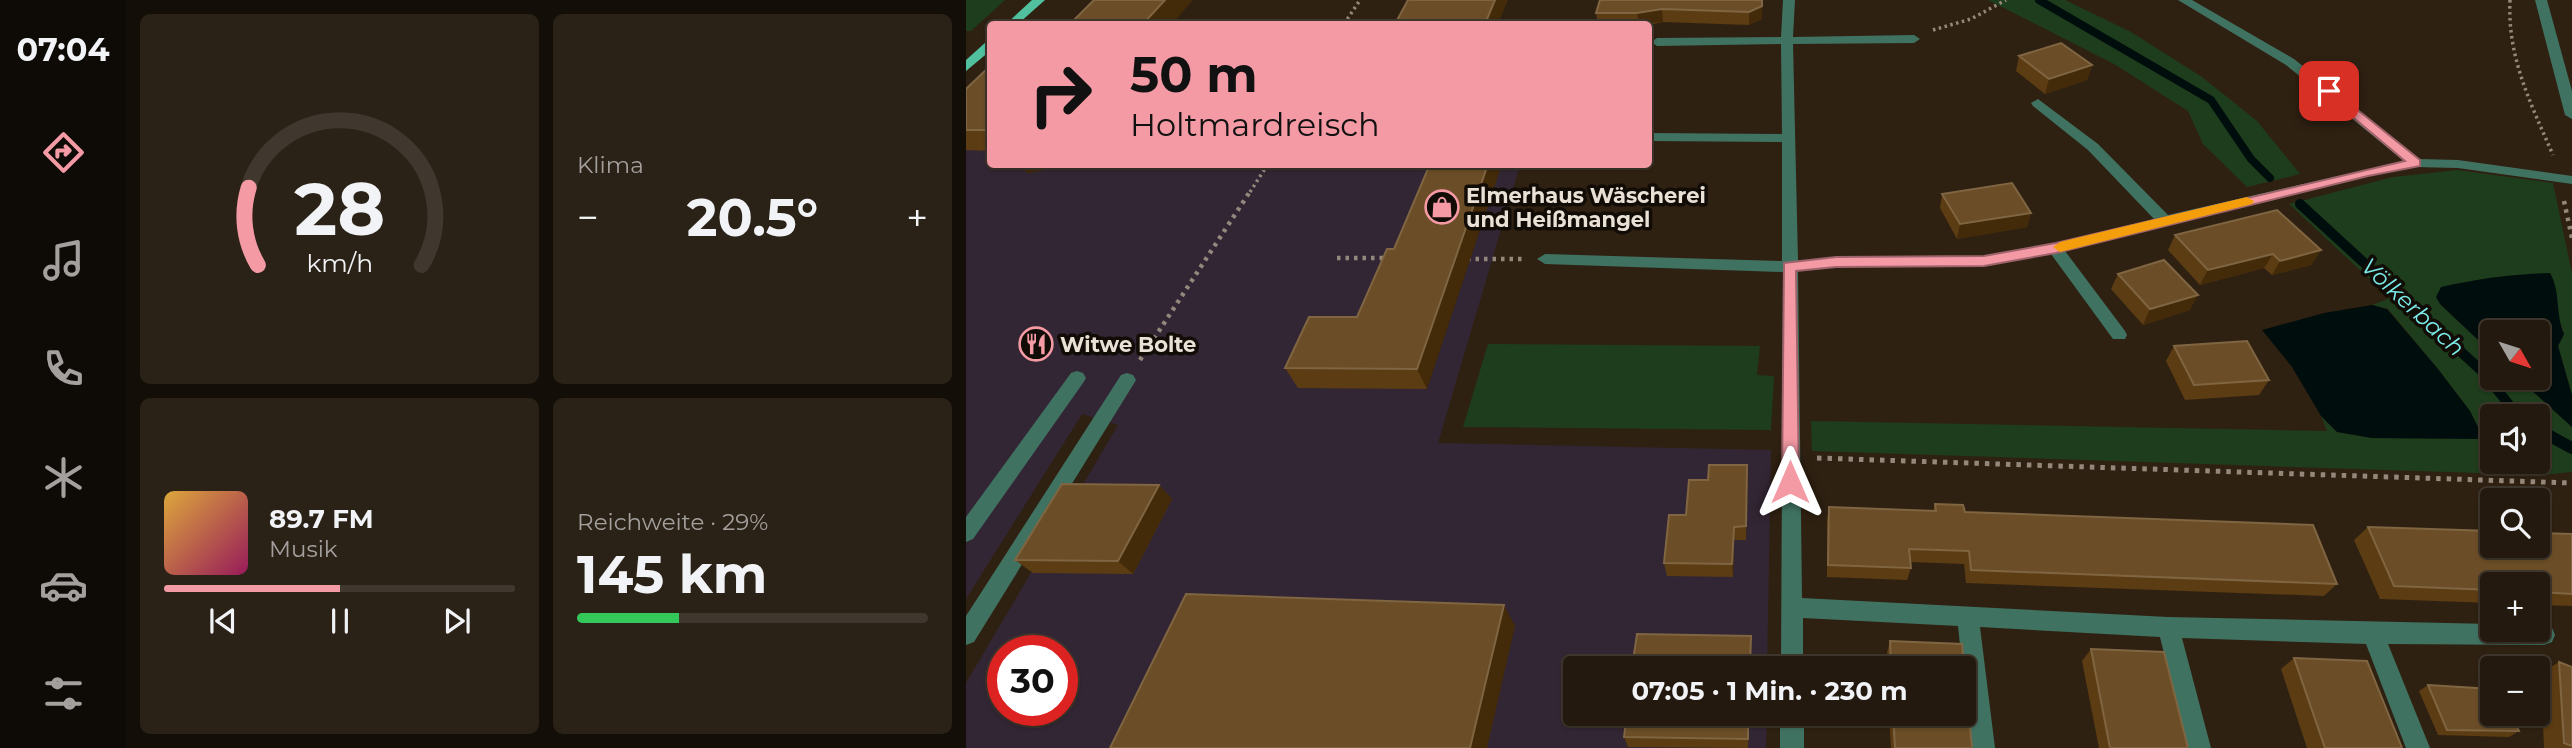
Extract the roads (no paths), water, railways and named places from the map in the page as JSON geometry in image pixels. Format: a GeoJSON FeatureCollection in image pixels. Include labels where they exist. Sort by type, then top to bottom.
{"type":"FeatureCollection","features":[{"type":"Feature","properties":{"kind":"main road"},"geometry":{"type":"LineString","coordinates":[[1016,21],[1040,0]]}},
{"type":"Feature","properties":{"kind":"main road"},"geometry":{"type":"LineString","coordinates":[[966,67],[987,48]]}},
{"type":"Feature","properties":{"kind":"street"},"geometry":{"type":"LineString","coordinates":[[1789,0],[1787,42],[1792,656]]}},
{"type":"Feature","properties":{"kind":"street"},"geometry":{"type":"LineString","coordinates":[[2541,0],[2572,115]]}},
{"type":"Feature","properties":{"kind":"street"},"geometry":{"type":"LineString","coordinates":[[2192,1],[2290,62],[2415,163]]}},
{"type":"Feature","properties":{"kind":"street"},"geometry":{"type":"LineString","coordinates":[[1657,42],[1913,39]]}},
{"type":"Feature","properties":{"kind":"street"},"geometry":{"type":"LineString","coordinates":[[2038,103],[2093,147],[2165,221]]}},
{"type":"Feature","properties":{"kind":"street"},"geometry":{"type":"LineString","coordinates":[[1652,137],[1789,138]]}},
{"type":"Feature","properties":{"kind":"street"},"geometry":{"type":"LineString","coordinates":[[1545,259],[1789,267],[1836,262],[1984,261],[2056,248],[2415,163],[2458,164],[2566,179]]}},
{"type":"Feature","properties":{"kind":"street"},"geometry":{"type":"LineString","coordinates":[[2056,248],[2119,335]]}},
{"type":"Feature","properties":{"kind":"street"},"geometry":{"type":"LineString","coordinates":[[966,533],[1077,378]]}},
{"type":"Feature","properties":{"kind":"street"},"geometry":{"type":"LineString","coordinates":[[966,635],[1127,380]]}},
{"type":"Feature","properties":{"kind":"street"},"geometry":{"type":"LineString","coordinates":[[1792,607],[2168,627],[2480,635]]}},
{"type":"Feature","properties":{"kind":"street"},"geometry":{"type":"LineString","coordinates":[[1968,617],[1983,748]]}},
{"type":"Feature","properties":{"kind":"street"},"geometry":{"type":"LineString","coordinates":[[2168,627],[2199,748]]}},
{"type":"Feature","properties":{"kind":"street"},"geometry":{"type":"LineString","coordinates":[[2373,634],[2418,748]]}},
{"type":"Feature","properties":{"kind":"street"},"geometry":{"type":"LineString","coordinates":[[1792,726],[1792,748]]}},
{"type":"Feature","properties":{"kind":"waterway","name":"Völkerbach"},"geometry":{"type":"LineString","coordinates":[[2039,0],[2211,100],[2251,159],[2270,178]]}},
{"type":"Feature","properties":{"kind":"waterway","name":"Völkerbach"},"geometry":{"type":"LineString","coordinates":[[2300,204],[2484,373],[2509,404]]}},
{"type":"Feature","properties":{"kind":"waterway","name":"Völkerbach"},"geometry":{"type":"LineString","coordinates":[[2550,436],[2572,448]]}},
{"type":"Feature","properties":{"kind":"place","name":"Elmerhaus Wäscherei und Heißmangel"},"geometry":{"type":"Point","coordinates":[1442,207]}},
{"type":"Feature","properties":{"kind":"place","name":"Witwe Bolte"},"geometry":{"type":"Point","coordinates":[1036,344]}}]}
